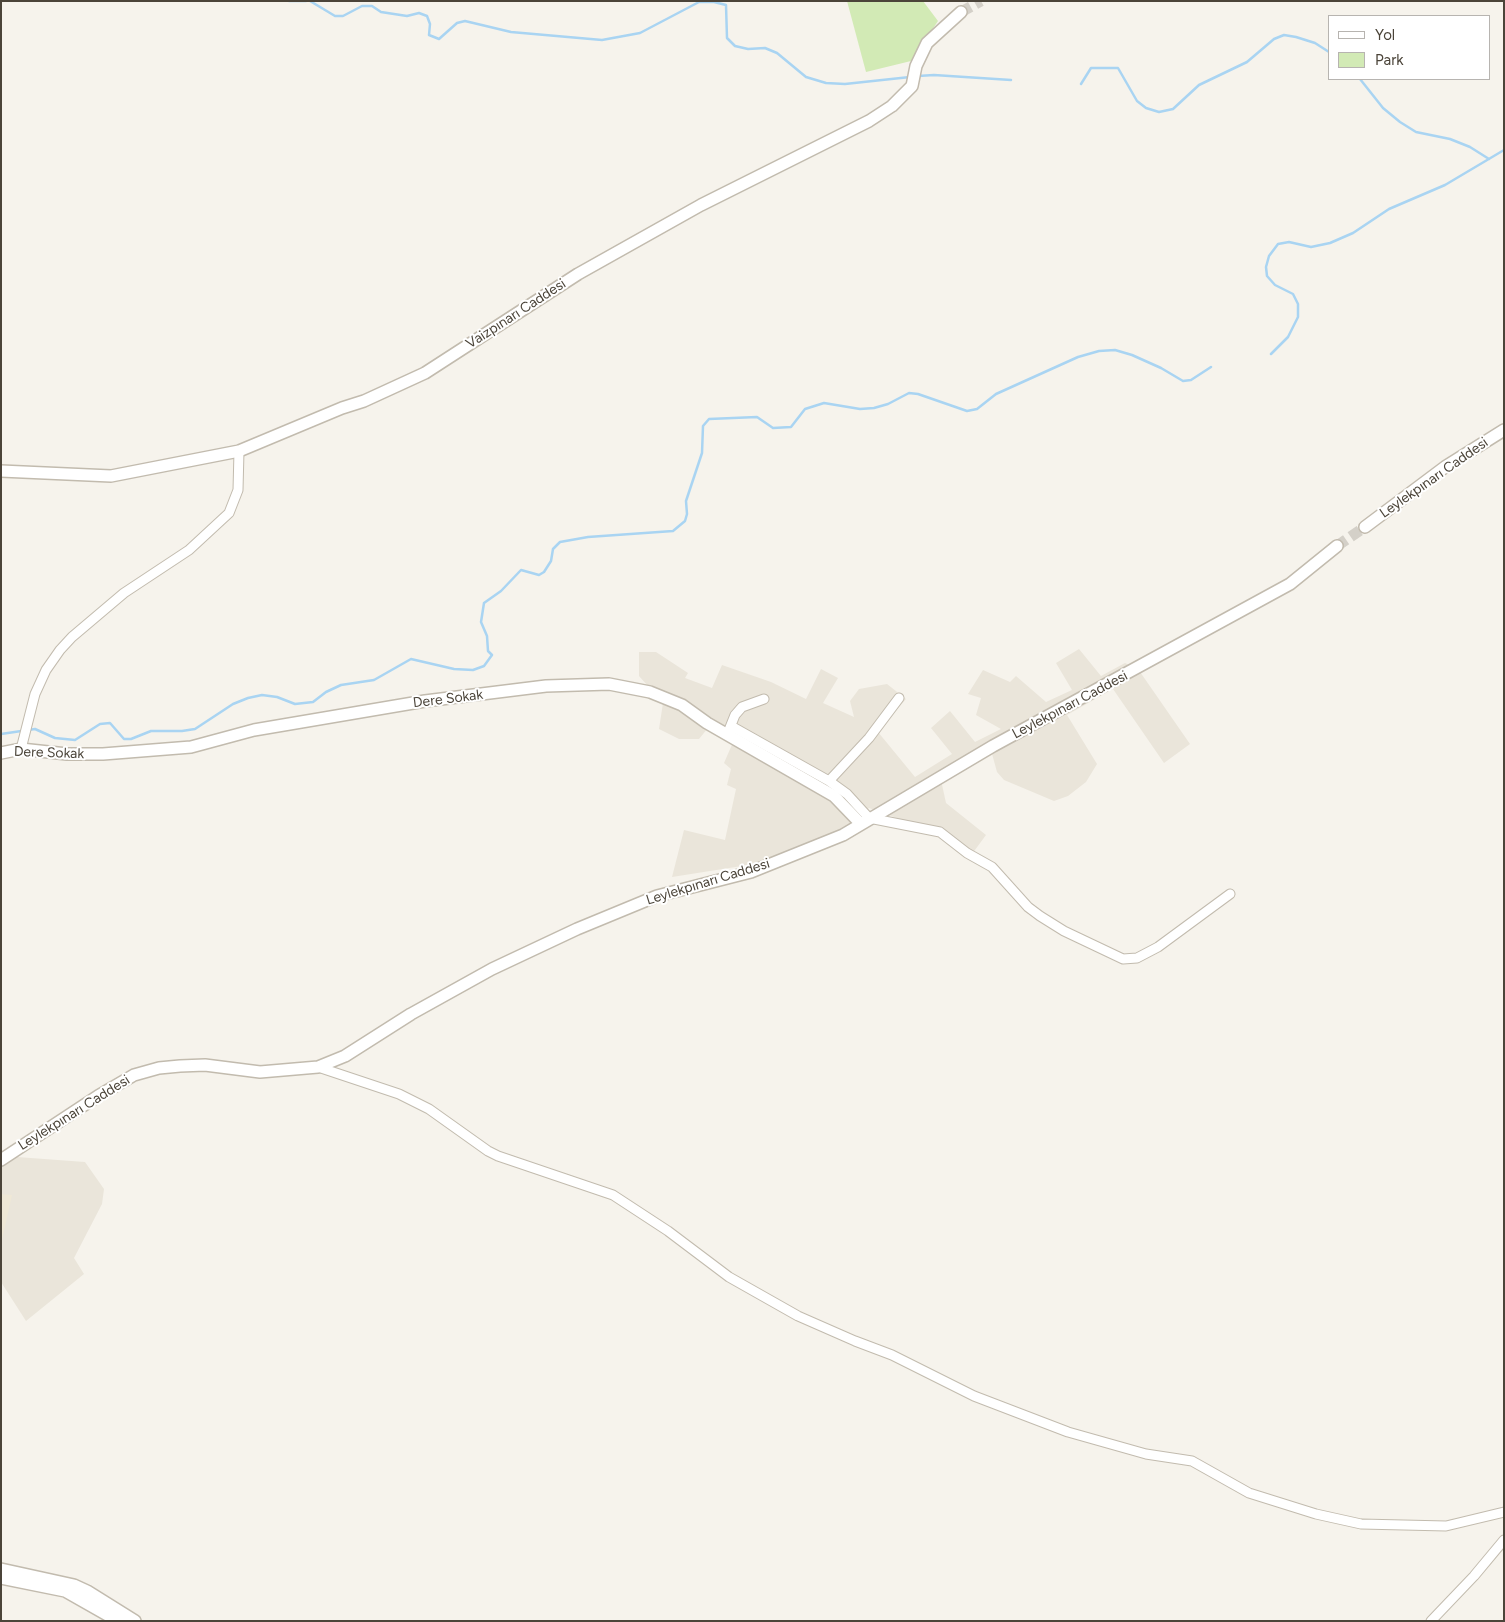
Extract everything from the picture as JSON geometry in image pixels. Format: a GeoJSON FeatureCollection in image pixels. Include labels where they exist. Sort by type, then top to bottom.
{"type":"FeatureCollection","features":[{"type":"Feature","properties":{"kind":"street","name":"Vaizpınarı Caddesi"},"geometry":{"type":"LineString","coordinates":[[1,471],[111,476],[239,451],[342,408],[364,401],[425,373],[586,269],[702,206],[869,121],[907,93],[912,86],[916,66],[927,43],[960,12]]}},
{"type":"Feature","properties":{"kind":"street","name":"Leylekpınarı Caddesi"},"geometry":{"type":"LineString","coordinates":[[1365,527],[1445,467],[1504,430]]}},
{"type":"Feature","properties":{"kind":"street"},"geometry":{"type":"LineString","coordinates":[[21,749],[36,694],[46,670],[60,650],[72,637],[124,593],[189,550],[229,513],[238,490],[239,451]]}},
{"type":"Feature","properties":{"kind":"street","name":"Leylekpınarı Caddesi"},"geometry":{"type":"LineString","coordinates":[[1,1160],[98,1096],[134,1075],[159,1068],[180,1066],[205,1065],[260,1072],[318,1067],[345,1056],[411,1014],[492,969],[561,936],[674,890],[736,876],[772,864],[843,834],[993,746],[1290,584],[1337,546]]}},
{"type":"Feature","properties":{"kind":"street","name":"Dere Sokak"},"geometry":{"type":"LineString","coordinates":[[1,754],[21,749],[68,754],[103,754],[191,747],[254,730],[425,701],[546,686],[618,685],[650,692],[682,705],[729,730],[834,796],[865,820]]}},
{"type":"Feature","properties":{"kind":"street"},"geometry":{"type":"LineString","coordinates":[[829,781],[869,738],[899,698]]}},
{"type":"Feature","properties":{"kind":"street"},"geometry":{"type":"LineString","coordinates":[[764,699],[742,707],[735,716],[729,730],[829,781],[847,794],[865,820],[940,832],[967,853],[992,867],[1028,907],[1040,916],[1064,931],[1123,959],[1137,958],[1158,947],[1230,894]]}},
{"type":"Feature","properties":{"kind":"street"},"geometry":{"type":"LineString","coordinates":[[318,1067],[399,1094],[429,1109],[488,1151],[613,1195],[668,1231],[729,1276],[798,1316],[900,1358],[974,1396],[1068,1432],[1146,1454],[1192,1461],[1234,1487],[1249,1493],[1316,1514],[1360,1524],[1446,1526],[1504,1512]]}},
{"type":"Feature","properties":{"kind":"street"},"geometry":{"type":"LineString","coordinates":[[1432,1621],[1462,1590],[1504,1540]]}},
{"type":"Feature","properties":{"kind":"street"},"geometry":{"type":"LineString","coordinates":[[1,1569],[74,1585],[135,1621]]}},
{"type":"Feature","properties":{"kind":"street"},"geometry":{"type":"LineString","coordinates":[[1,1578],[65,1591],[118,1621]]}},
{"type":"Feature","properties":{"kind":"shaded area"},"geometry":{"type":"Polygon","coordinates":[[[1079,649],[1101,676],[1125,663],[1138,669],[1190,744],[1164,763],[1113,689],[1067,715],[1097,764],[1086,782],[1068,796],[1054,801],[1004,780],[997,772],[991,750],[941,780],[946,803],[986,835],[972,854],[922,827],[869,808],[846,828],[783,856],[748,865],[672,877],[684,830],[725,840],[736,789],[727,785],[731,769],[724,763],[734,740],[708,728],[699,739],[679,739],[659,729],[663,703],[639,676],[639,652],[656,652],[688,673],[685,678],[712,688],[722,665],[771,682],[806,699],[821,669],[838,678],[823,703],[854,717],[850,701],[859,689],[887,684],[906,699],[878,732],[915,777],[952,754],[931,728],[950,711],[975,742],[1001,729],[976,715],[981,698],[968,694],[983,670],[1010,682],[1016,676],[1046,702],[1072,690],[1056,663],[1079,649]]]}},
{"type":"Feature","properties":{"kind":"shaded area"},"geometry":{"type":"Polygon","coordinates":[[[17,1157],[85,1162],[104,1189],[102,1204],[74,1258],[84,1274],[26,1321],[1,1282],[1,1166],[17,1157]]]}},
{"type":"Feature","properties":{"kind":"shaded area"},"geometry":{"type":"Polygon","coordinates":[[[1,1194],[12,1195],[1,1244],[1,1194]]]}},
{"type":"Feature","properties":{"kind":"green space"},"geometry":{"type":"Polygon","coordinates":[[[847,1],[923,1],[938,21],[911,61],[866,72],[847,1]]]}},
{"type":"Feature","properties":{"kind":"waterway"},"geometry":{"type":"LineString","coordinates":[[289,1],[306,1]]}},
{"type":"Feature","properties":{"kind":"waterway"},"geometry":{"type":"LineString","coordinates":[[310,1],[335,16],[343,16],[362,6],[372,6],[381,12],[407,16],[419,13],[427,16],[430,24],[429,35],[439,39],[457,23],[465,21],[511,32],[602,40],[640,33],[699,2],[714,2],[726,5],[727,38],[735,46],[748,49],[765,48],[777,53],[806,77],[826,83],[845,84],[910,77]]}},
{"type":"Feature","properties":{"kind":"waterway"},"geometry":{"type":"LineString","coordinates":[[1081,84],[1091,68],[1118,68],[1137,101],[1146,108],[1159,112],[1173,109],[1199,85],[1247,62],[1274,39],[1284,35],[1315,43],[1328,51]]}},
{"type":"Feature","properties":{"kind":"waterway"},"geometry":{"type":"LineString","coordinates":[[918,76],[934,75],[1011,80]]}},
{"type":"Feature","properties":{"kind":"waterway"},"geometry":{"type":"LineString","coordinates":[[1361,80],[1383,108],[1416,132],[1450,139],[1470,147],[1489,159]]}},
{"type":"Feature","properties":{"kind":"waterway"},"geometry":{"type":"LineString","coordinates":[[1271,354],[1288,337],[1298,317],[1298,304],[1293,294],[1275,285],[1267,276],[1266,267],[1269,256],[1278,244],[1289,242],[1311,247],[1330,243],[1353,233],[1389,209],[1445,185],[1504,150]]}},
{"type":"Feature","properties":{"kind":"waterway"},"geometry":{"type":"LineString","coordinates":[[1,734],[35,729],[55,738],[75,740],[100,724],[110,723],[124,739],[131,739],[151,731],[195,729],[233,704],[262,695],[277,697],[295,704],[313,702],[326,692],[341,685],[374,680],[411,659],[454,669],[473,670],[484,666],[492,655],[488,651],[487,636],[481,622],[484,603],[501,591],[521,570],[539,575],[544,572],[551,561],[553,549],[560,542],[588,537],[673,531],[685,521],[687,514],[686,501],[702,453],[703,426],[709,419],[757,417],[773,428],[791,427],[805,409],[824,403],[860,409],[874,408],[888,404],[909,393],[918,394],[967,411],[977,409],[996,394],[1078,357],[1099,351],[1115,350],[1132,355],[1161,368],[1183,381],[1191,380],[1211,367]]}},
{"type":"Feature","properties":{"kind":"tunnel"},"geometry":{"type":"LineString","coordinates":[[961,12],[981,1]]}},
{"type":"Feature","properties":{"kind":"tunnel"},"geometry":{"type":"LineString","coordinates":[[1337,546],[1365,527]]}}]}
